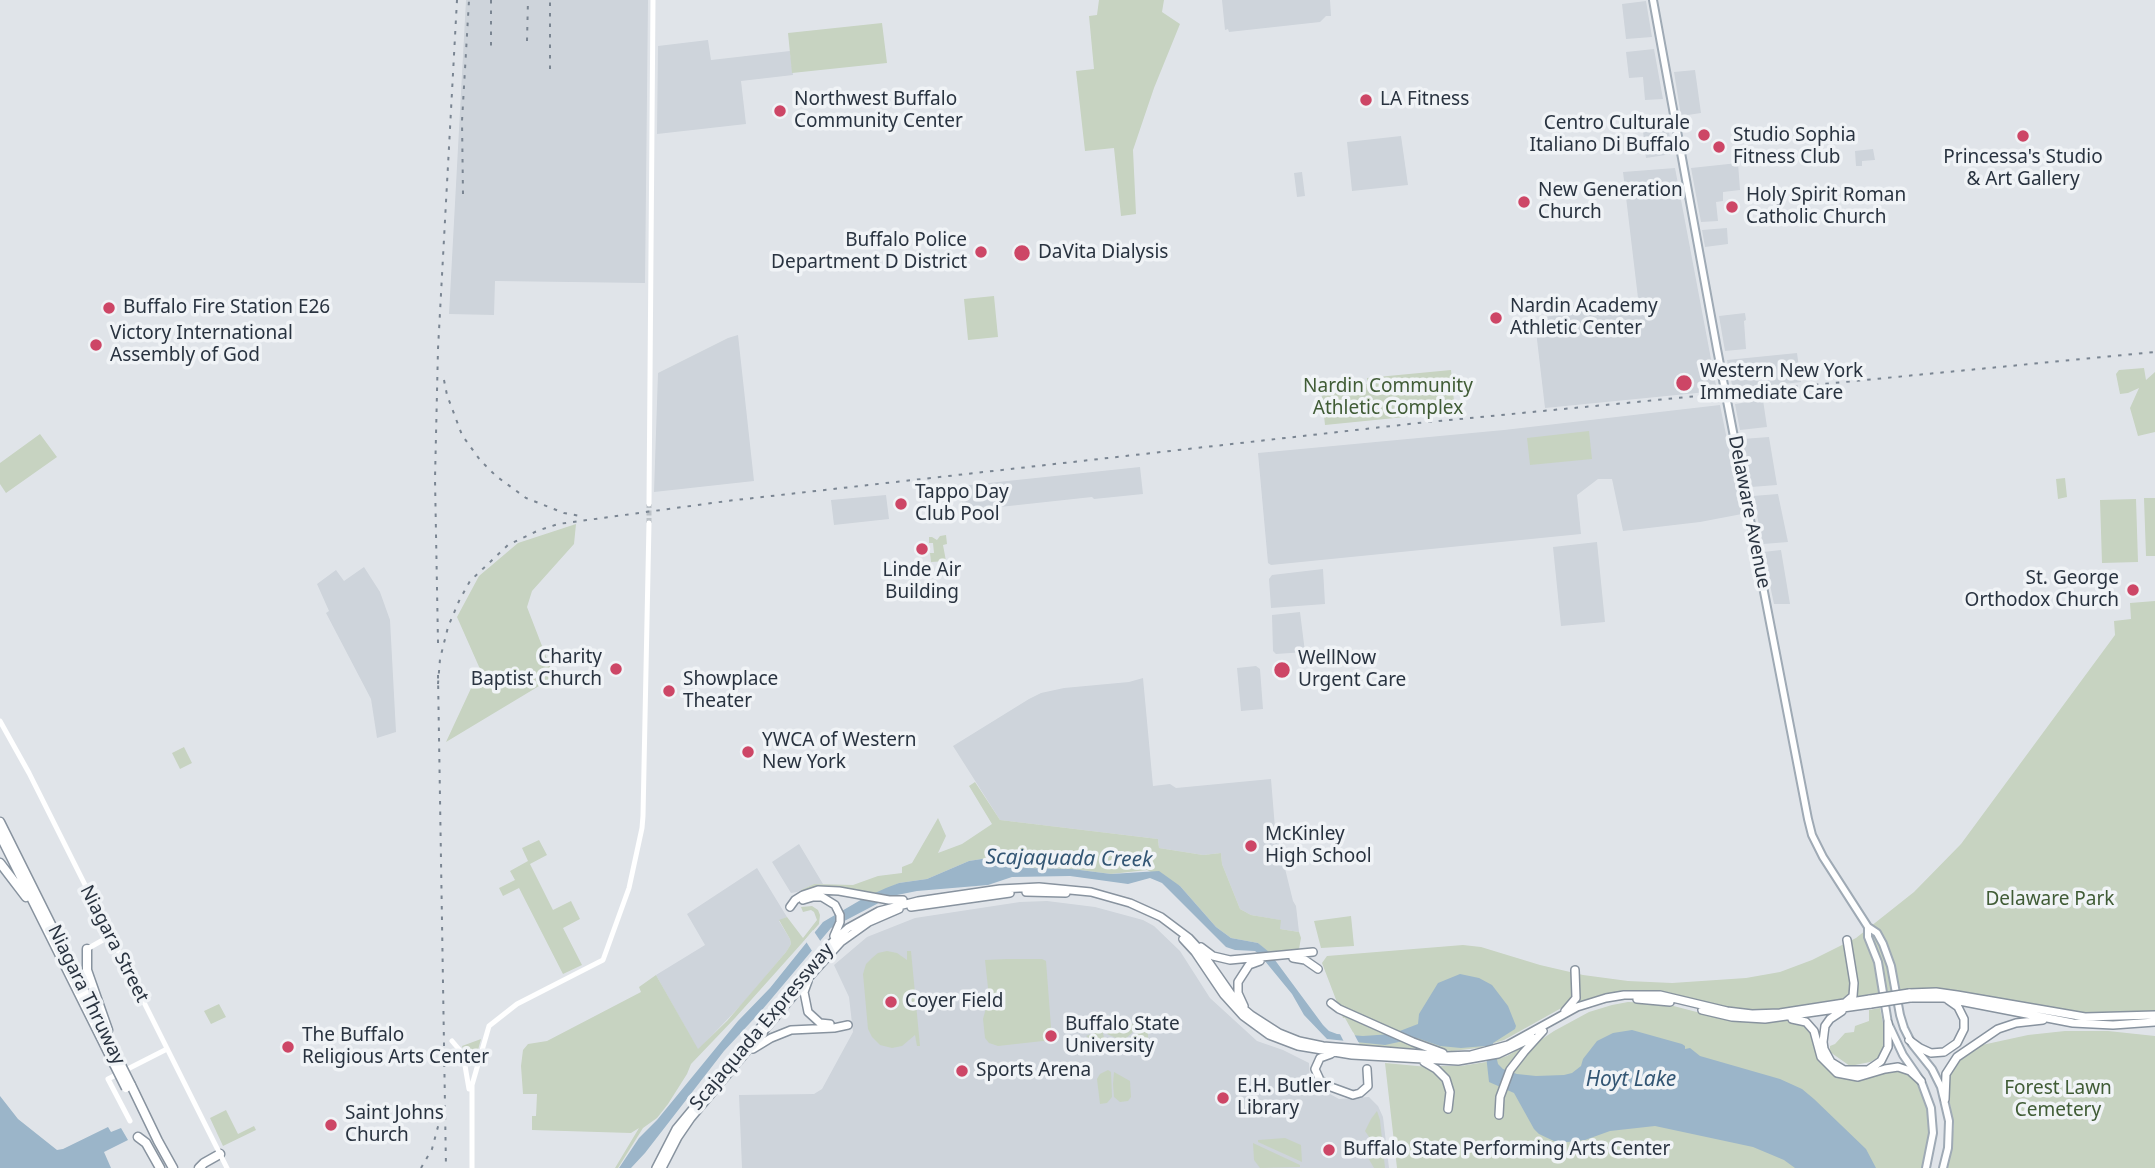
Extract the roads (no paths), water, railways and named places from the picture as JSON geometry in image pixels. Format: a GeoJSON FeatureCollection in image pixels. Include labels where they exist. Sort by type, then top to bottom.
{"type":"FeatureCollection","features":[{"type":"Feature","properties":{"kind":"highway","name":"Niagara Thruway"},"geometry":{"type":"LineString","coordinates":[[0,822],[70,972],[168,1168]]}},
{"type":"Feature","properties":{"kind":"highway","name":"Niagara Thruway"},"geometry":{"type":"LineString","coordinates":[[0,835],[50,937],[61,953]]}},
{"type":"Feature","properties":{"kind":"highway"},"geometry":{"type":"LineString","coordinates":[[0,863],[27,898],[50,937]]}},
{"type":"Feature","properties":{"kind":"highway","name":"Scajaquada Expressway"},"geometry":{"type":"LineString","coordinates":[[656,1168],[676,1129],[827,947],[848,928],[879,911],[918,901],[1039,887],[1075,889],[1107,895],[1146,909],[1170,922],[1201,951],[1238,1004],[1279,1033],[1311,1044],[1481,1056]]}},
{"type":"Feature","properties":{"kind":"highway"},"geometry":{"type":"LineString","coordinates":[[827,947],[839,927],[838,911],[829,900],[818,896],[790,907],[803,895],[818,890],[888,900],[918,901]]}},
{"type":"Feature","properties":{"kind":"highway","name":"Scajaquada Expressway"},"geometry":{"type":"LineString","coordinates":[[662,1168],[684,1128],[841,942],[856,929],[899,909],[1032,892],[1076,894],[1118,904],[1157,920],[1185,941],[1231,1005],[1269,1035],[1288,1043],[1337,1053],[1409,1060],[1458,1061],[1497,1052],[1520,1045],[1591,1007],[1631,999],[1665,1001],[1742,1018],[1783,1018],[1853,1007],[1870,1001]]}},
{"type":"Feature","properties":{"kind":"highway"},"geometry":{"type":"LineString","coordinates":[[1189,938],[1218,958],[1299,958],[1318,969]]}},
{"type":"Feature","properties":{"kind":"highway"},"geometry":{"type":"LineString","coordinates":[[1847,940],[1854,983],[1859,995],[1870,1001]]}},
{"type":"Feature","properties":{"kind":"highway"},"geometry":{"type":"LineString","coordinates":[[87,948],[87,970],[117,1063]]}},
{"type":"Feature","properties":{"kind":"highway"},"geometry":{"type":"LineString","coordinates":[[1280,958],[1313,952]]}},
{"type":"Feature","properties":{"kind":"highway"},"geometry":{"type":"LineString","coordinates":[[1251,1015],[1240,999],[1237,986],[1245,968],[1256,960]]}},
{"type":"Feature","properties":{"kind":"highway"},"geometry":{"type":"LineString","coordinates":[[1558,1017],[1576,998],[1576,970]]}},
{"type":"Feature","properties":{"kind":"highway"},"geometry":{"type":"LineString","coordinates":[[744,1056],[783,1032],[848,1025],[821,1023],[808,1012],[804,992],[811,975]]}},
{"type":"Feature","properties":{"kind":"highway"},"geometry":{"type":"LineString","coordinates":[[1843,1003],[1853,996],[1854,983]]}},
{"type":"Feature","properties":{"kind":"highway","name":"Scajaquada Expressway"},"geometry":{"type":"LineString","coordinates":[[1497,1052],[1558,1017],[1597,1000],[1632,995],[1667,996],[1727,1012],[1752,1014],[1780,1013],[1936,992],[2085,1017],[2155,1015]]}},
{"type":"Feature","properties":{"kind":"highway","name":"Scajaquada Expressway"},"geometry":{"type":"LineString","coordinates":[[1909,995],[1944,998],[2061,1021],[2098,1025],[2155,1023]]}},
{"type":"Feature","properties":{"kind":"highway"},"geometry":{"type":"LineString","coordinates":[[1909,1040],[1931,1053],[1944,1052],[1957,1043],[1964,1029],[1964,1020],[1958,1007],[1944,998]]}},
{"type":"Feature","properties":{"kind":"highway"},"geometry":{"type":"LineString","coordinates":[[1331,1003],[1413,1042],[1461,1056]]}},
{"type":"Feature","properties":{"kind":"highway"},"geometry":{"type":"LineString","coordinates":[[1853,1007],[1830,1019],[1823,1034],[1826,1055],[1844,1070],[1868,1070],[1881,1061],[1888,1047],[1888,1023]]}},
{"type":"Feature","properties":{"kind":"highway"},"geometry":{"type":"LineString","coordinates":[[1783,1018],[1800,1020],[1810,1026],[1816,1035],[1821,1057],[1837,1073],[1858,1077],[1898,1067],[1910,1071],[1921,1081]]}},
{"type":"Feature","properties":{"kind":"highway"},"geometry":{"type":"LineString","coordinates":[[1945,1099],[1946,1073],[1954,1060],[1966,1051],[2009,1026],[2032,1020],[2061,1021]]}},
{"type":"Feature","properties":{"kind":"highway"},"geometry":{"type":"LineString","coordinates":[[1499,1115],[1498,1106],[1510,1070],[1543,1031]]}},
{"type":"Feature","properties":{"kind":"highway"},"geometry":{"type":"LineString","coordinates":[[1337,1053],[1323,1056],[1316,1065],[1320,1080],[1331,1087],[1353,1095],[1360,1093],[1368,1085],[1367,1069]]}},
{"type":"Feature","properties":{"kind":"highway"},"geometry":{"type":"LineString","coordinates":[[1409,1060],[1432,1066],[1443,1074],[1450,1092],[1448,1109]]}},
{"type":"Feature","properties":{"kind":"highway","name":"Niagara Thruway"},"geometry":{"type":"LineString","coordinates":[[128,1087],[173,1168]]}},
{"type":"Feature","properties":{"kind":"highway"},"geometry":{"type":"LineString","coordinates":[[138,1137],[146,1143],[160,1168]]}},
{"type":"Feature","properties":{"kind":"highway"},"geometry":{"type":"LineString","coordinates":[[199,1168],[220,1154]]}},
{"type":"Feature","properties":{"kind":"main road"},"geometry":{"type":"LineString","coordinates":[[649,504],[653,0]]}},
{"type":"Feature","properties":{"kind":"main road","name":"Delaware Avenue"},"geometry":{"type":"LineString","coordinates":[[1653,0],[1808,819],[1823,858],[1868,927],[1877,933],[1886,951],[1900,1015],[1909,1040],[1932,1069],[1945,1099],[1949,1135],[1943,1168]]}},
{"type":"Feature","properties":{"kind":"main road"},"geometry":{"type":"LineString","coordinates":[[472,1168],[473,1081],[489,1026],[517,1004],[603,960],[629,888],[643,816],[649,523]]}},
{"type":"Feature","properties":{"kind":"main road","name":"Niagara Street"},"geometry":{"type":"LineString","coordinates":[[0,721],[227,1168]]}},
{"type":"Feature","properties":{"kind":"main road","name":"Delaware Avenue"},"geometry":{"type":"LineString","coordinates":[[1868,927],[1868,937],[1878,962],[1888,1023],[1899,1048],[1928,1096],[1933,1121],[1926,1168]]}},
{"type":"Feature","properties":{"kind":"main road"},"geometry":{"type":"LineString","coordinates":[[87,948],[110,936]]}},
{"type":"Feature","properties":{"kind":"main road"},"geometry":{"type":"LineString","coordinates":[[452,1041],[463,1054],[471,1099]]}},
{"type":"Feature","properties":{"kind":"main road"},"geometry":{"type":"LineString","coordinates":[[130,1121],[108,1079],[167,1049]]}},
{"type":"Feature","properties":{"kind":"water","name":"Hoyt Lake"},"geometry":{"type":"Polygon","coordinates":[[[988,858],[1025,868],[1072,869],[1111,874],[1159,871],[1180,886],[1216,927],[1231,938],[1258,943],[1269,952],[1323,1025],[1337,1034],[1392,1034],[1418,1024],[1419,1014],[1438,983],[1460,974],[1479,978],[1492,985],[1508,1006],[1515,1029],[1493,1043],[1498,1064],[1517,1074],[1536,1076],[1572,1073],[1581,1066],[1597,1041],[1613,1033],[1632,1030],[1682,1044],[1685,1049],[1690,1048],[1700,1056],[1780,1079],[1802,1089],[1866,1149],[1876,1168],[1795,1168],[1784,1160],[1753,1147],[1655,1126],[1610,1131],[1585,1140],[1558,1143],[1534,1129],[1514,1093],[1489,1082],[1485,1046],[1440,1046],[1417,1038],[1385,1045],[1327,1039],[1304,1015],[1292,994],[1260,955],[1255,951],[1226,947],[1162,883],[1150,878],[1128,884],[1070,876],[1012,877],[988,885],[917,891],[892,896],[831,928],[724,1051],[645,1153],[631,1168],[619,1168],[639,1138],[657,1120],[738,1021],[770,988],[823,922],[886,888],[927,879],[969,861],[988,858]]]}},
{"type":"Feature","properties":{"kind":"water"},"geometry":{"type":"Polygon","coordinates":[[[0,1096],[18,1119],[57,1150],[108,1127],[111,1132],[121,1128],[128,1140],[104,1152],[111,1168],[0,1168],[0,1096]]]}},
{"type":"Feature","properties":{"kind":"tunnel"},"geometry":{"type":"LineString","coordinates":[[649,504],[649,523]]}},
{"type":"Feature","properties":{"kind":"railway"},"geometry":{"type":"LineString","coordinates":[[438,643],[435,479],[438,349],[457,0]]}},
{"type":"Feature","properties":{"kind":"railway"},"geometry":{"type":"LineString","coordinates":[[463,194],[462,121],[469,0]]}},
{"type":"Feature","properties":{"kind":"railway"},"geometry":{"type":"LineString","coordinates":[[491,0],[491,46]]}},
{"type":"Feature","properties":{"kind":"railway"},"geometry":{"type":"LineString","coordinates":[[527,41],[528,0]]}},
{"type":"Feature","properties":{"kind":"railway"},"geometry":{"type":"LineString","coordinates":[[550,0],[550,69]]}},
{"type":"Feature","properties":{"kind":"railway"},"geometry":{"type":"LineString","coordinates":[[438,684],[440,659],[448,627],[470,581],[508,545],[558,524],[727,501],[1418,423],[2155,352]]}},
{"type":"Feature","properties":{"kind":"railway"},"geometry":{"type":"LineString","coordinates":[[444,380],[462,435],[480,460],[496,476],[526,498],[564,513],[580,516]]}},
{"type":"Feature","properties":{"kind":"railway"},"geometry":{"type":"LineString","coordinates":[[438,675],[446,1168]]}},
{"type":"Feature","properties":{"kind":"railway"},"geometry":{"type":"LineString","coordinates":[[421,1168],[432,1149],[440,1119]]}},
{"type":"Feature","properties":{"kind":"place","name":"LA Fitness"},"geometry":{"type":"Point","coordinates":[1366,100]}},
{"type":"Feature","properties":{"kind":"place","name":"Northwest Buffalo Community Center"},"geometry":{"type":"Point","coordinates":[780,111]}},
{"type":"Feature","properties":{"kind":"place","name":"Centro Culturale Italiano Di Buffalo"},"geometry":{"type":"Point","coordinates":[1704,135]}},
{"type":"Feature","properties":{"kind":"place","name":"Princessa's Studio & Art Gallery"},"geometry":{"type":"Point","coordinates":[2023,136]}},
{"type":"Feature","properties":{"kind":"place","name":"Studio Sophia Fitness Club"},"geometry":{"type":"Point","coordinates":[1719,147]}},
{"type":"Feature","properties":{"kind":"place","name":"New Generation Church"},"geometry":{"type":"Point","coordinates":[1524,202]}},
{"type":"Feature","properties":{"kind":"place","name":"Holy Spirit Roman Catholic Church"},"geometry":{"type":"Point","coordinates":[1732,207]}},
{"type":"Feature","properties":{"kind":"place","name":"Buffalo Police Department D District"},"geometry":{"type":"Point","coordinates":[981,252]}},
{"type":"Feature","properties":{"kind":"place","name":"DaVita Dialysis"},"geometry":{"type":"Point","coordinates":[1022,253]}},
{"type":"Feature","properties":{"kind":"place","name":"Buffalo Fire Station E26"},"geometry":{"type":"Point","coordinates":[109,308]}},
{"type":"Feature","properties":{"kind":"place","name":"Nardin Academy Athletic Center"},"geometry":{"type":"Point","coordinates":[1496,318]}},
{"type":"Feature","properties":{"kind":"place","name":"Victory International Assembly of God"},"geometry":{"type":"Point","coordinates":[96,345]}},
{"type":"Feature","properties":{"kind":"place","name":"Western New York Immediate Care"},"geometry":{"type":"Point","coordinates":[1684,383]}},
{"type":"Feature","properties":{"kind":"place","name":"Tappo Day Club Pool"},"geometry":{"type":"Point","coordinates":[901,504]}},
{"type":"Feature","properties":{"kind":"place","name":"Linde Air Building"},"geometry":{"type":"Point","coordinates":[922,549]}},
{"type":"Feature","properties":{"kind":"place","name":"St. George Orthodox Church"},"geometry":{"type":"Point","coordinates":[2133,590]}},
{"type":"Feature","properties":{"kind":"place","name":"Charity Baptist Church"},"geometry":{"type":"Point","coordinates":[616,669]}},
{"type":"Feature","properties":{"kind":"place","name":"WellNow Urgent Care"},"geometry":{"type":"Point","coordinates":[1282,670]}},
{"type":"Feature","properties":{"kind":"place","name":"Showplace Theater"},"geometry":{"type":"Point","coordinates":[669,691]}},
{"type":"Feature","properties":{"kind":"place","name":"YWCA of Western New York"},"geometry":{"type":"Point","coordinates":[748,752]}},
{"type":"Feature","properties":{"kind":"place","name":"McKinley High School"},"geometry":{"type":"Point","coordinates":[1251,846]}},
{"type":"Feature","properties":{"kind":"place","name":"Coyer Field"},"geometry":{"type":"Point","coordinates":[891,1002]}},
{"type":"Feature","properties":{"kind":"place","name":"Buffalo State University"},"geometry":{"type":"Point","coordinates":[1051,1036]}},
{"type":"Feature","properties":{"kind":"place","name":"The Buffalo Religious Arts Center"},"geometry":{"type":"Point","coordinates":[288,1047]}},
{"type":"Feature","properties":{"kind":"place","name":"Sports Arena"},"geometry":{"type":"Point","coordinates":[962,1071]}},
{"type":"Feature","properties":{"kind":"place","name":"E.H. Butler Library"},"geometry":{"type":"Point","coordinates":[1223,1098]}},
{"type":"Feature","properties":{"kind":"place","name":"Saint Johns Church"},"geometry":{"type":"Point","coordinates":[331,1125]}},
{"type":"Feature","properties":{"kind":"place","name":"Buffalo State Performing Arts Center"},"geometry":{"type":"Point","coordinates":[1329,1150]}},
{"type":"Feature","properties":{"kind":"park label","name":"Nardin Community Athletic Complex"},"geometry":{"type":"Point","coordinates":[1388,398]}},
{"type":"Feature","properties":{"kind":"park label","name":"Delaware Park"},"geometry":{"type":"Point","coordinates":[2050,900]}},
{"type":"Feature","properties":{"kind":"park label","name":"Forest Lawn Cemetery"},"geometry":{"type":"Point","coordinates":[2058,1100]}},
{"type":"Feature","properties":{"kind":"water label","name":"Scajaquada Creek"},"geometry":{"type":"Point","coordinates":[1069,859]}}]}
